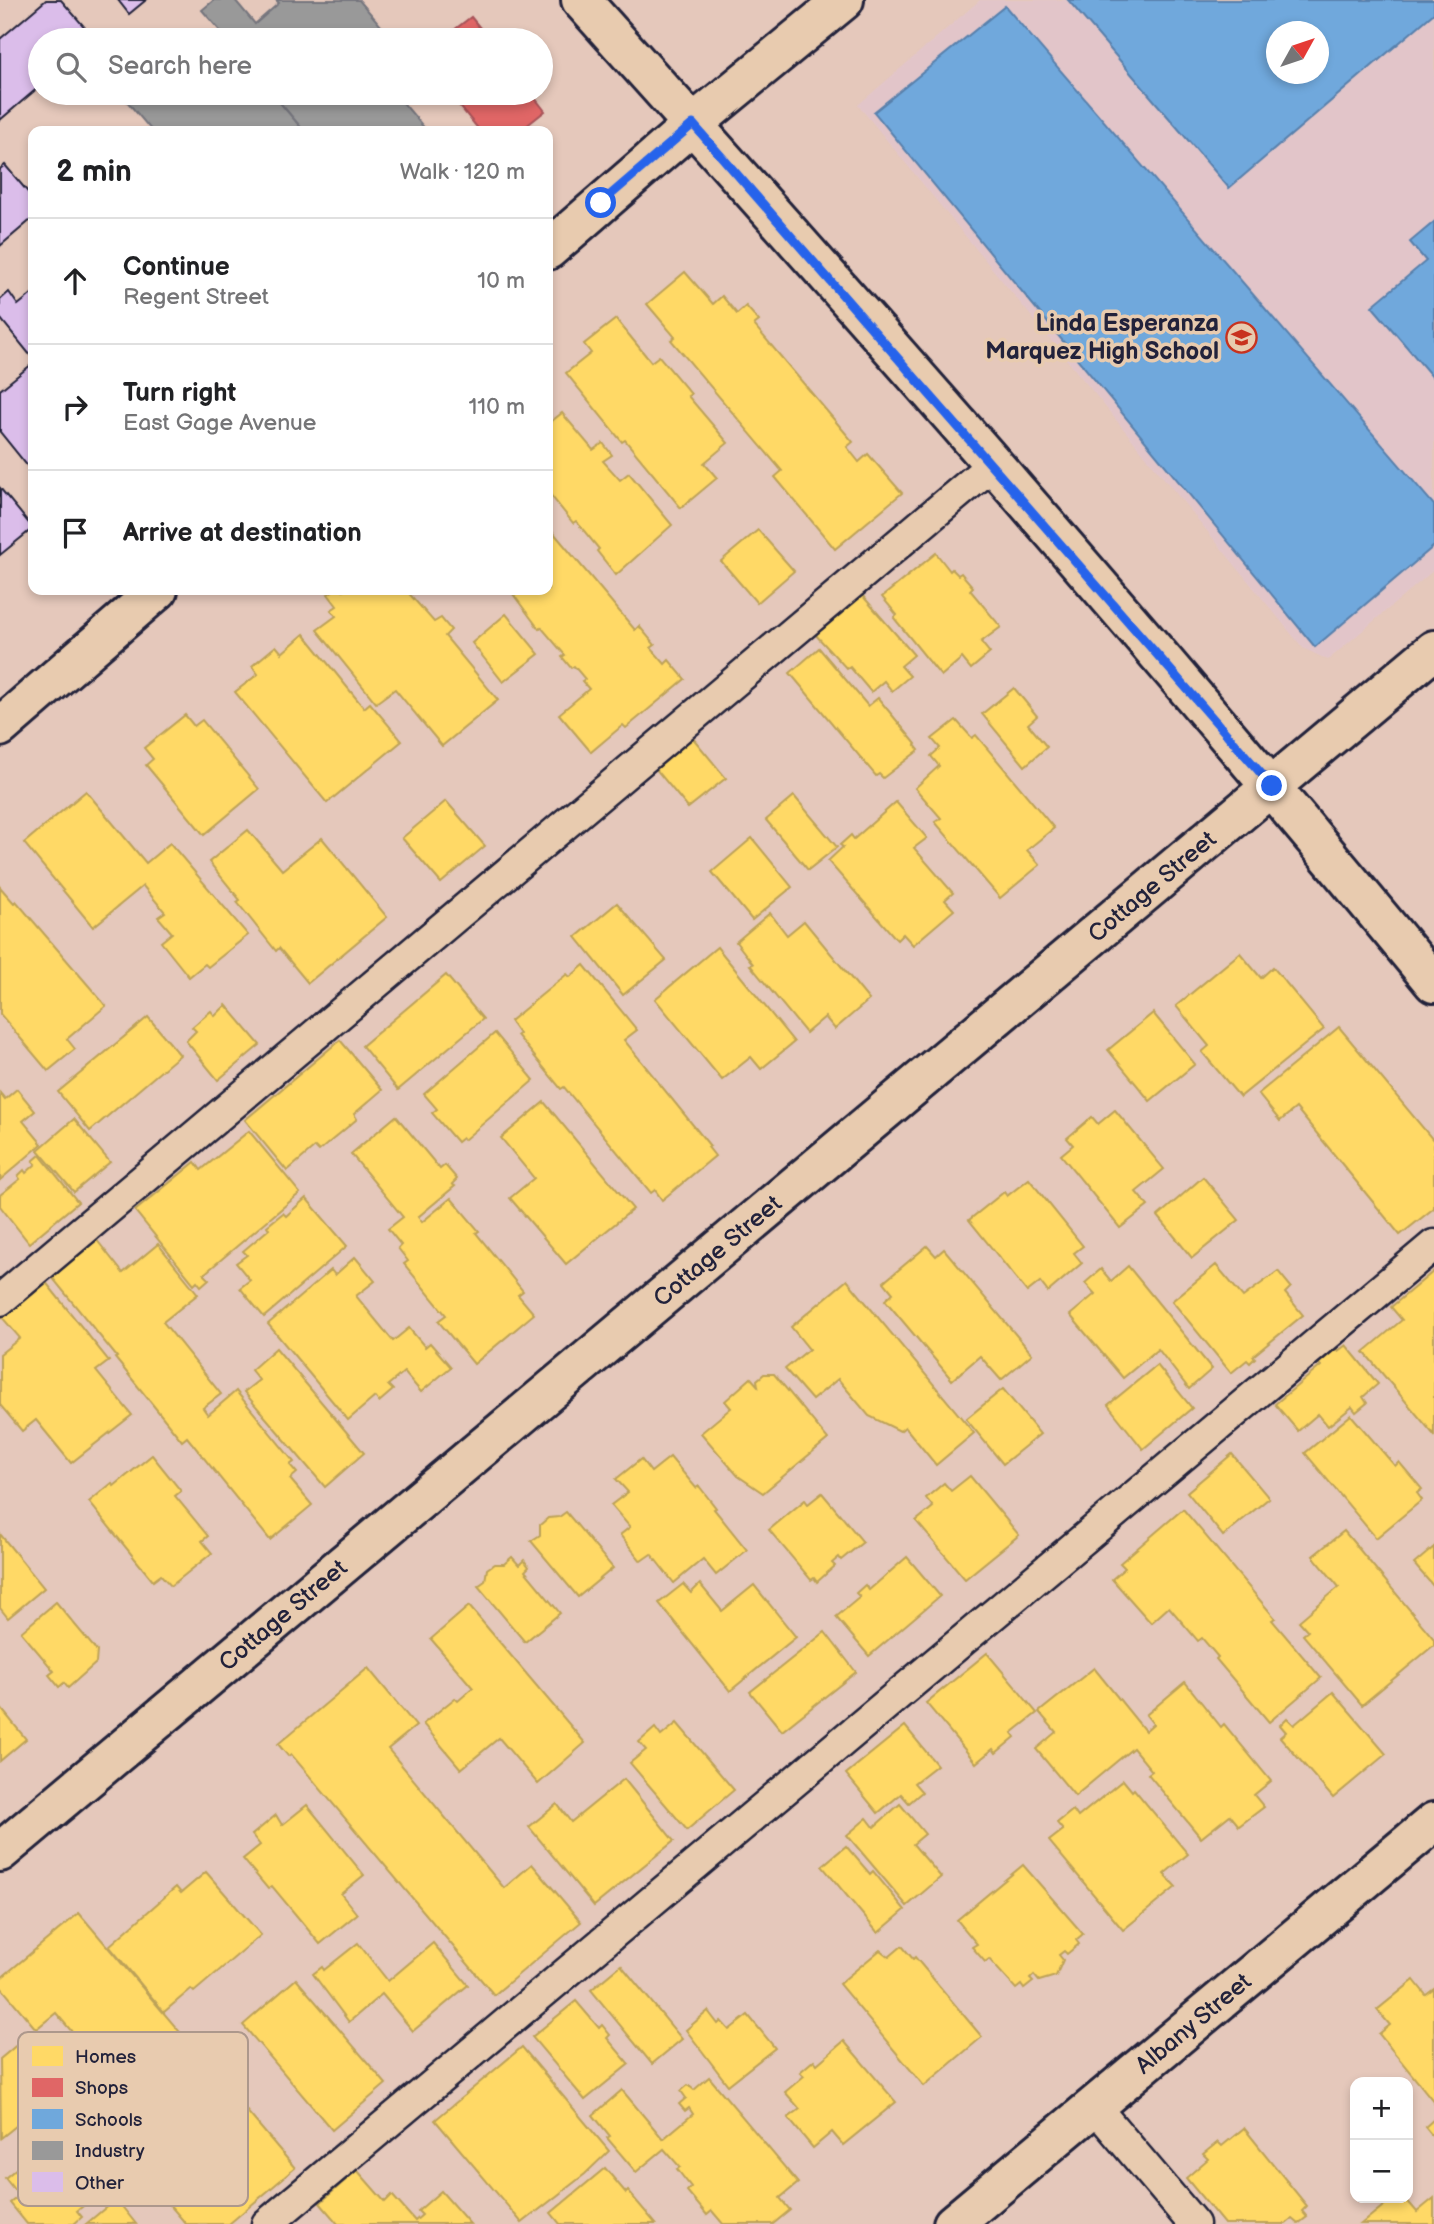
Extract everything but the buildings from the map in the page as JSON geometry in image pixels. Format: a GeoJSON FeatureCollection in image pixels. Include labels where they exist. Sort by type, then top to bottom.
{"type":"FeatureCollection","features":[{"type":"Feature","properties":{"kind":"street"},"geometry":{"type":"LineString","coordinates":[[581,0],[693,124],[1272,786],[1434,983]]}},
{"type":"Feature","properties":{"kind":"street"},"geometry":{"type":"LineString","coordinates":[[553,246],[693,124],[844,0]]}},
{"type":"Feature","properties":{"kind":"street"},"geometry":{"type":"LineString","coordinates":[[0,727],[152,595]]}},
{"type":"Feature","properties":{"kind":"street","name":"Cottage Street"},"geometry":{"type":"LineString","coordinates":[[0,1852],[1434,650]]}},
{"type":"Feature","properties":{"kind":"street","name":"Albany Street"},"geometry":{"type":"LineString","coordinates":[[953,2224],[1434,1822]]}},
{"type":"Feature","properties":{"kind":"lane"},"geometry":{"type":"LineString","coordinates":[[0,1300],[992,465]]}},
{"type":"Feature","properties":{"kind":"lane"},"geometry":{"type":"LineString","coordinates":[[267,2224],[1434,1245]]}},
{"type":"Feature","properties":{"kind":"lane"},"geometry":{"type":"LineString","coordinates":[[1094,2106],[1194,2224]]}},
{"type":"Feature","properties":{"kind":"shaded area","name":"Linda Esperanza Marquez High School"},"geometry":{"type":"Polygon","coordinates":[[[980,0],[1434,0],[1434,570],[1328,660],[1303,648],[858,105],[980,0]]]}},
{"type":"Feature","properties":{"kind":"place","name":"Linda Esperanza Marquez High School"},"geometry":{"type":"Point","coordinates":[1242,337]}},
{"type":"Feature","properties":{"kind":"route"},"geometry":{"type":"LineString","coordinates":[[601,203],[693,124],[1272,786]]}}]}
